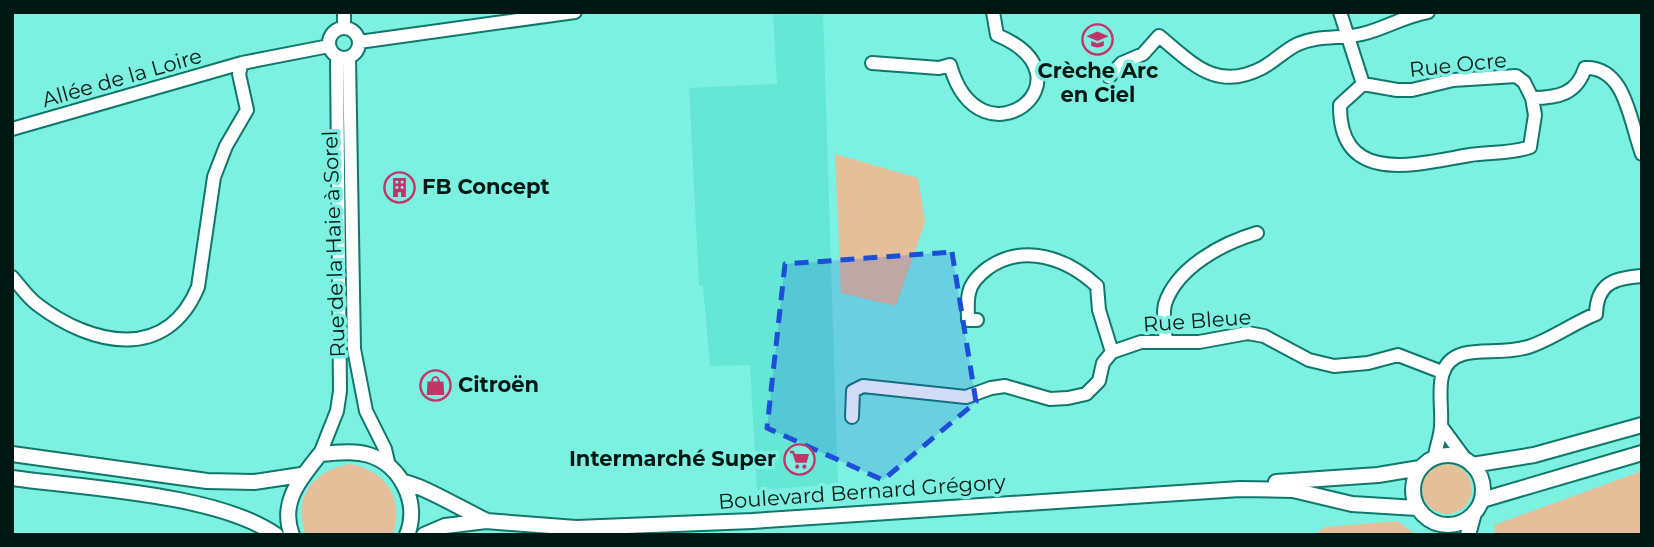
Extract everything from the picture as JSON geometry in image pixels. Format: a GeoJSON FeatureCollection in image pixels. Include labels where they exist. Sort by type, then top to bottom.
{"type":"FeatureCollection","features":[{"type":"Feature","properties":{"kind":"street"},"geometry":{"type":"LineString","coordinates":[[344,12],[344,27]]}},
{"type":"Feature","properties":{"kind":"street"},"geometry":{"type":"LineString","coordinates":[[359,42],[575,12]]}},
{"type":"Feature","properties":{"kind":"street"},"geometry":{"type":"LineString","coordinates":[[872,63],[939,68],[950,65],[965,98],[978,109],[993,115],[1010,112],[1031,97],[1038,85],[1039,75],[1026,51],[997,35],[993,12]]}},
{"type":"Feature","properties":{"kind":"street"},"geometry":{"type":"LineString","coordinates":[[1340,12],[1363,84],[1340,104],[1339,122],[1345,138],[1356,152],[1373,162],[1412,166],[1530,147],[1535,116],[1532,98],[1567,94],[1582,79],[1585,68],[1599,67],[1611,74],[1619,89],[1642,154]]}},
{"type":"Feature","properties":{"kind":"street"},"geometry":{"type":"LineString","coordinates":[[1109,77],[1122,63],[1143,54],[1159,36],[1189,64],[1216,76],[1236,76],[1258,70],[1298,44],[1347,36],[1427,12]]}},
{"type":"Feature","properties":{"kind":"street"},"geometry":{"type":"LineString","coordinates":[[344,27],[355,32],[359,42],[357,51],[338,53],[331,35],[344,27]]}},
{"type":"Feature","properties":{"kind":"street","name":"Allée de la Loire"},"geometry":{"type":"LineString","coordinates":[[12,129],[242,63],[338,53]]}},
{"type":"Feature","properties":{"kind":"street","name":"Rue de la Haie à Sorel"},"geometry":{"type":"LineString","coordinates":[[320,454],[337,411],[340,391],[338,53]]}},
{"type":"Feature","properties":{"kind":"street","name":"Rue de la Haie à Sorel"},"geometry":{"type":"LineString","coordinates":[[338,53],[354,349],[366,411],[385,449],[389,466]]}},
{"type":"Feature","properties":{"kind":"street"},"geometry":{"type":"LineString","coordinates":[[12,277],[36,304],[74,329],[115,341],[144,339],[172,326],[192,302],[198,287],[214,177],[226,146],[247,110],[239,75],[242,63]]}},
{"type":"Feature","properties":{"kind":"street","name":"Rue Ocre"},"geometry":{"type":"LineString","coordinates":[[1363,84],[1412,90],[1453,80],[1516,76],[1524,82],[1532,98]]}},
{"type":"Feature","properties":{"kind":"street"},"geometry":{"type":"LineString","coordinates":[[1166,342],[1163,314],[1166,302],[1180,280],[1217,248],[1257,233]]}},
{"type":"Feature","properties":{"kind":"street"},"geometry":{"type":"LineString","coordinates":[[852,417],[853,391],[863,386],[966,397],[991,387],[1005,386],[1050,398],[1086,394],[1099,381],[1103,363],[1112,352],[1099,310],[1097,286],[1066,263],[1044,257],[1021,253],[1007,257],[977,276],[969,292],[968,320],[977,320]]}},
{"type":"Feature","properties":{"kind":"street"},"geometry":{"type":"LineString","coordinates":[[1435,457],[1441,426],[1442,372],[1461,355],[1494,354],[1530,346],[1571,323],[1596,314],[1596,298],[1606,285],[1623,278],[1642,276]]}},
{"type":"Feature","properties":{"kind":"street","name":"Rue Bleue"},"geometry":{"type":"LineString","coordinates":[[1112,352],[1141,342],[1199,342],[1248,332],[1264,336],[1309,360],[1335,366],[1368,363],[1398,355],[1442,372]]}},
{"type":"Feature","properties":{"kind":"street"},"geometry":{"type":"LineString","coordinates":[[1474,513],[1460,524],[1436,529],[1417,508],[1412,487],[1420,468],[1435,457],[1456,456],[1469,463],[1534,455],[1642,425]]}},
{"type":"Feature","properties":{"kind":"street"},"geometry":{"type":"LineString","coordinates":[[1441,426],[1482,483],[1482,500],[1474,513],[1468,535]]}},
{"type":"Feature","properties":{"kind":"street"},"geometry":{"type":"LineString","coordinates":[[292,535],[288,509],[292,491],[301,475],[320,454],[354,452],[370,456],[389,466],[402,482],[411,513],[407,535]]}},
{"type":"Feature","properties":{"kind":"street"},"geometry":{"type":"LineString","coordinates":[[1482,500],[1642,453]]}},
{"type":"Feature","properties":{"kind":"street"},"geometry":{"type":"LineString","coordinates":[[12,454],[207,481],[254,482],[301,475]]}},
{"type":"Feature","properties":{"kind":"street","name":"Boulevard Bernard Grégory"},"geometry":{"type":"LineString","coordinates":[[1240,489],[1258,483],[1378,475],[1420,468]]}},
{"type":"Feature","properties":{"kind":"street"},"geometry":{"type":"LineString","coordinates":[[12,478],[217,509],[257,523],[276,535]]}},
{"type":"Feature","properties":{"kind":"street","name":"Boulevard Bernard Grégory"},"geometry":{"type":"LineString","coordinates":[[402,482],[415,482],[439,499],[486,521]]}},
{"type":"Feature","properties":{"kind":"street","name":"Boulevard Bernard Grégory"},"geometry":{"type":"LineString","coordinates":[[424,535],[446,526],[486,521],[576,528],[725,522],[1240,489],[1293,490],[1352,504],[1417,508]]}},
{"type":"Feature","properties":{"kind":"highlighted area"},"geometry":{"type":"Polygon","coordinates":[[[952,252],[976,402],[883,480],[767,428],[785,264],[952,252]]]}},
{"type":"Feature","properties":{"kind":"shaded area"},"geometry":{"type":"Polygon","coordinates":[[[773,12],[823,12],[838,484],[757,490],[750,365],[710,366],[703,286],[699,286],[689,88],[777,84],[773,12]]]}},
{"type":"Feature","properties":{"kind":"shaded area"},"geometry":{"type":"Polygon","coordinates":[[[835,154],[918,178],[925,222],[896,306],[841,293],[835,154]]]}},
{"type":"Feature","properties":{"kind":"shaded area"},"geometry":{"type":"Polygon","coordinates":[[[351,464],[374,473],[390,489],[396,509],[393,534],[306,535],[302,509],[309,488],[326,472],[351,464]]]}},
{"type":"Feature","properties":{"kind":"shaded area"},"geometry":{"type":"Polygon","coordinates":[[[1447,464],[1465,471],[1472,489],[1465,507],[1447,514],[1429,507],[1422,489],[1429,471],[1447,464]]]}},
{"type":"Feature","properties":{"kind":"shaded area"},"geometry":{"type":"Polygon","coordinates":[[[1642,471],[1642,535],[1495,535],[1494,525],[1642,471]]]}},
{"type":"Feature","properties":{"kind":"shaded area"},"geometry":{"type":"Polygon","coordinates":[[[1398,521],[1416,535],[1313,535],[1325,527],[1398,521]]]}},
{"type":"Feature","properties":{"kind":"place","name":"Crèche Arc en Ciel"},"geometry":{"type":"Point","coordinates":[1098,39]}},
{"type":"Feature","properties":{"kind":"place","name":"FB Concept"},"geometry":{"type":"Point","coordinates":[399,187]}},
{"type":"Feature","properties":{"kind":"place","name":"Citroën"},"geometry":{"type":"Point","coordinates":[435,385]}},
{"type":"Feature","properties":{"kind":"place","name":"Intermarché Super"},"geometry":{"type":"Point","coordinates":[799,459]}}]}
